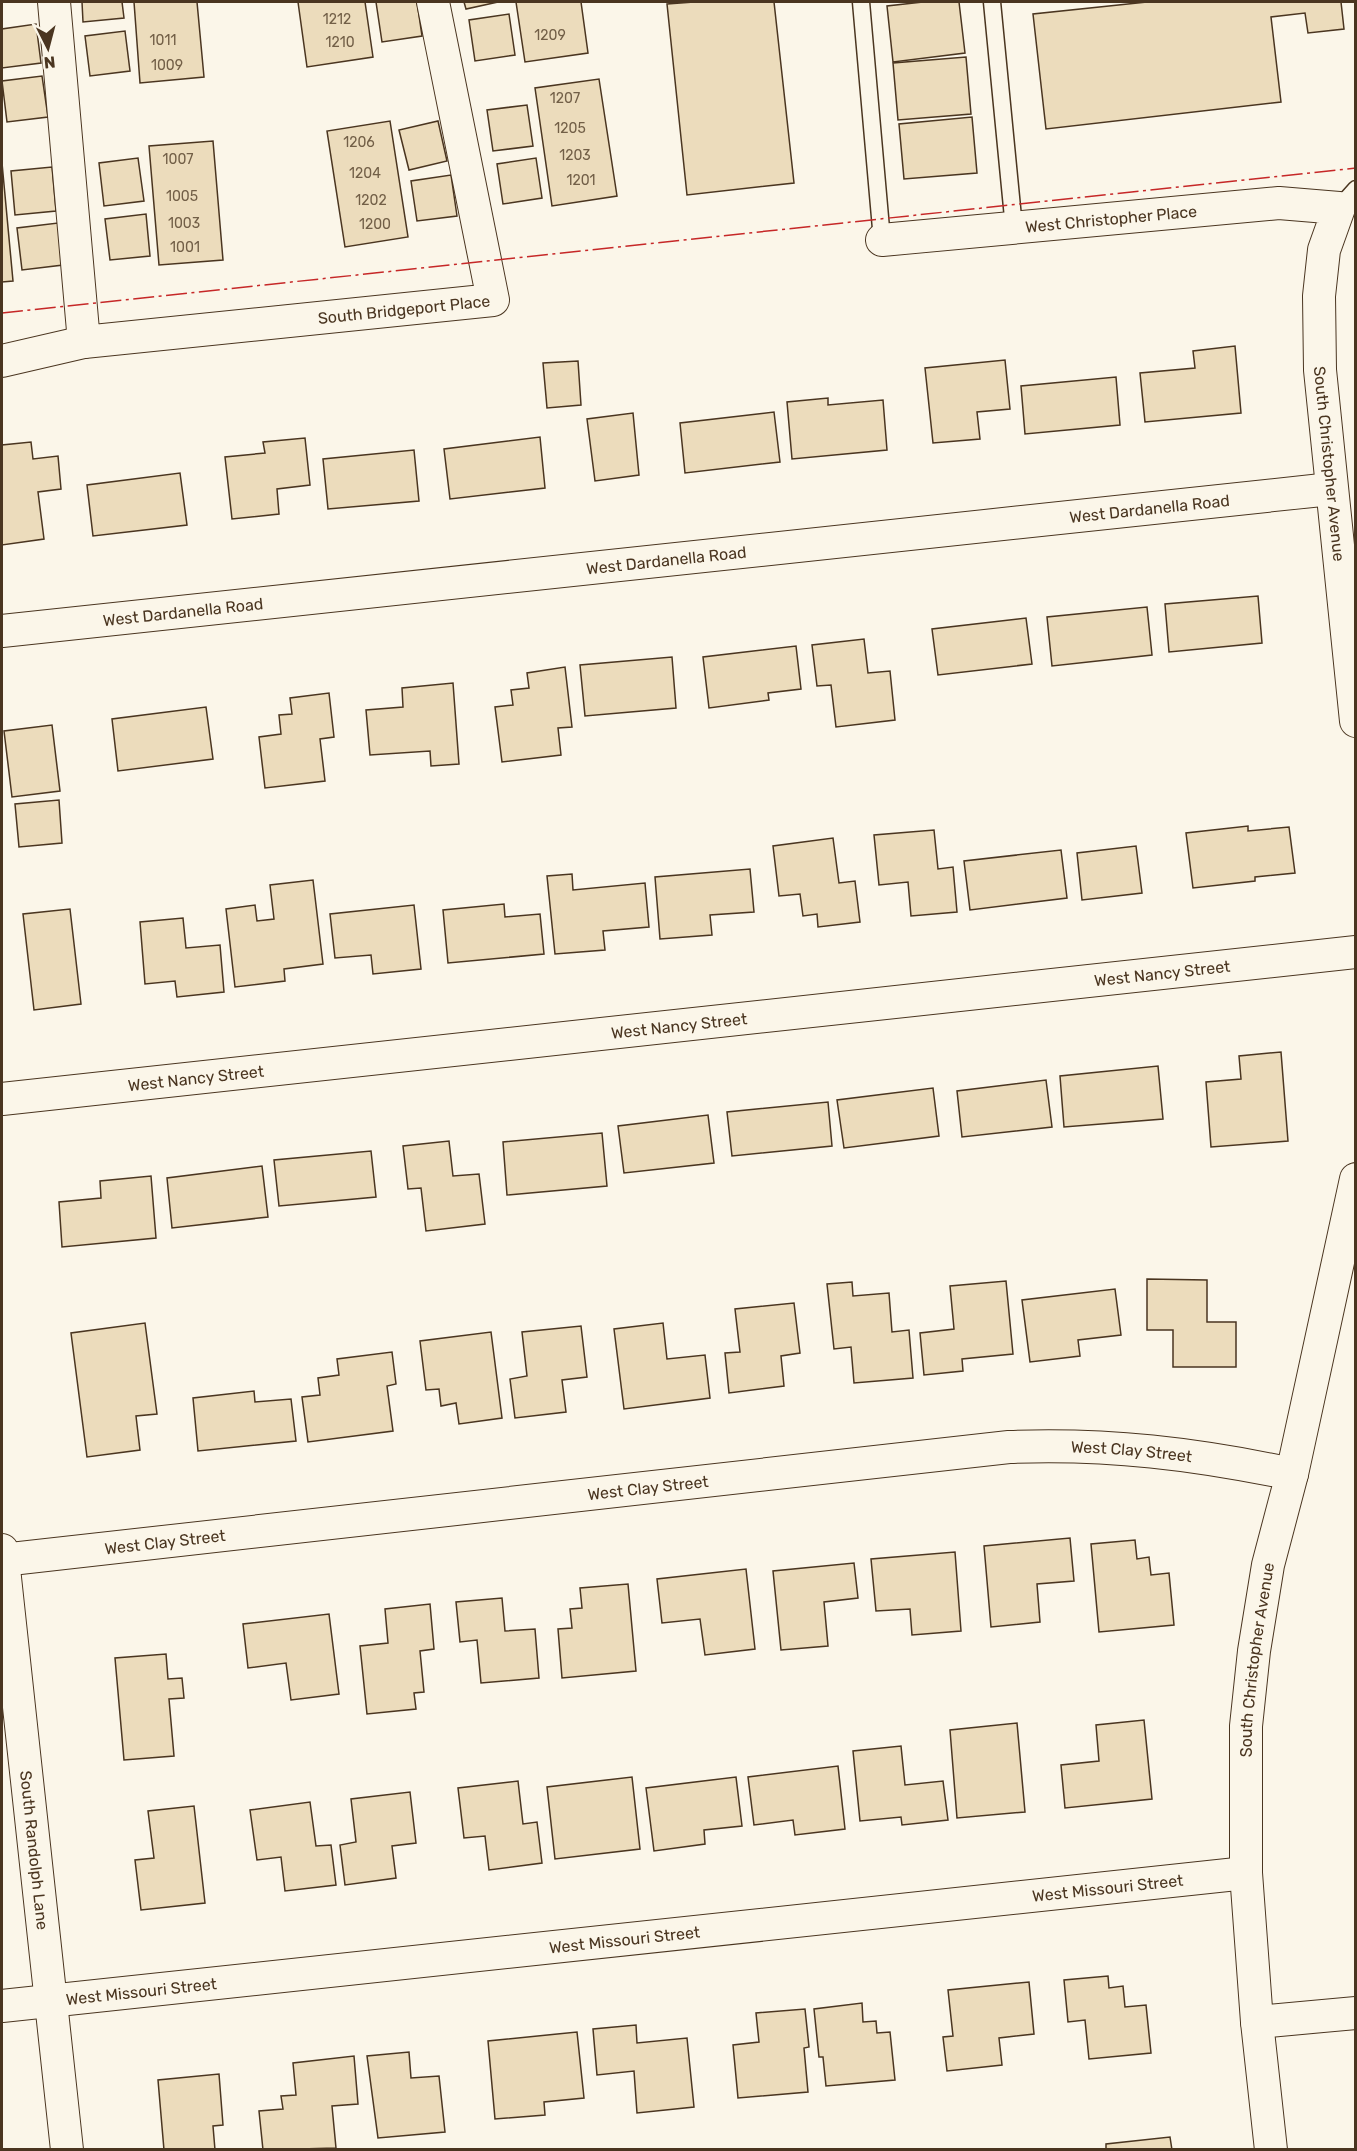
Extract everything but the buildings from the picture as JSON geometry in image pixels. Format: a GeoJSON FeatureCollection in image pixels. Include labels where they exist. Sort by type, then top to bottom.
{"type":"FeatureCollection","features":[{"type":"Feature","properties":{"kind":"street"},"geometry":{"type":"LineString","coordinates":[[54,2],[84,342]]}},
{"type":"Feature","properties":{"kind":"street","name":"South Bridgeport Place"},"geometry":{"type":"LineString","coordinates":[[2,361],[84,342],[494,300],[433,2]]}},
{"type":"Feature","properties":{"kind":"street","name":"West Christopher Place"},"geometry":{"type":"LineString","coordinates":[[882,240],[1279,203],[1347,199]]}},
{"type":"Feature","properties":{"kind":"street","name":"South Christopher Avenue"},"geometry":{"type":"LineString","coordinates":[[1347,199],[1324,250],[1319,296],[1320,370],[1356,721]]}},
{"type":"Feature","properties":{"kind":"street","name":"West Dardanella Road"},"geometry":{"type":"LineString","coordinates":[[2,631],[1331,489]]}},
{"type":"Feature","properties":{"kind":"street","name":"West Nancy Street"},"geometry":{"type":"LineString","coordinates":[[2,1099],[1356,952]]}},
{"type":"Feature","properties":{"kind":"street","name":"South Christopher Avenue"},"geometry":{"type":"LineString","coordinates":[[1271,2150],[1257,2022],[1246,1873],[1246,1726],[1254,1651],[1268,1565],[1292,1474],[1356,1179]]}},
{"type":"Feature","properties":{"kind":"street","name":"West Clay Street"},"geometry":{"type":"LineString","coordinates":[[2,1556],[1009,1446],[1074,1444],[1145,1449],[1211,1458],[1292,1474]]}},
{"type":"Feature","properties":{"kind":"street","name":"South Randolph Lane"},"geometry":{"type":"LineString","coordinates":[[2,1556],[67,2150]]}},
{"type":"Feature","properties":{"kind":"street","name":"West Missouri Street"},"geometry":{"type":"LineString","coordinates":[[2,2006],[1246,1873]]}},
{"type":"Feature","properties":{"kind":"street"},"geometry":{"type":"LineString","coordinates":[[1257,2022],[1356,2013]]}},
{"type":"Feature","properties":{"kind":"lane"},"geometry":{"type":"LineString","coordinates":[[861,2],[882,240]]}},
{"type":"Feature","properties":{"kind":"lane"},"geometry":{"type":"LineString","coordinates":[[992,2],[1014,228]]}},
{"type":"Feature","properties":{"kind":"power"},"geometry":{"type":"LineString","coordinates":[[2,313],[1356,168]]}}]}
